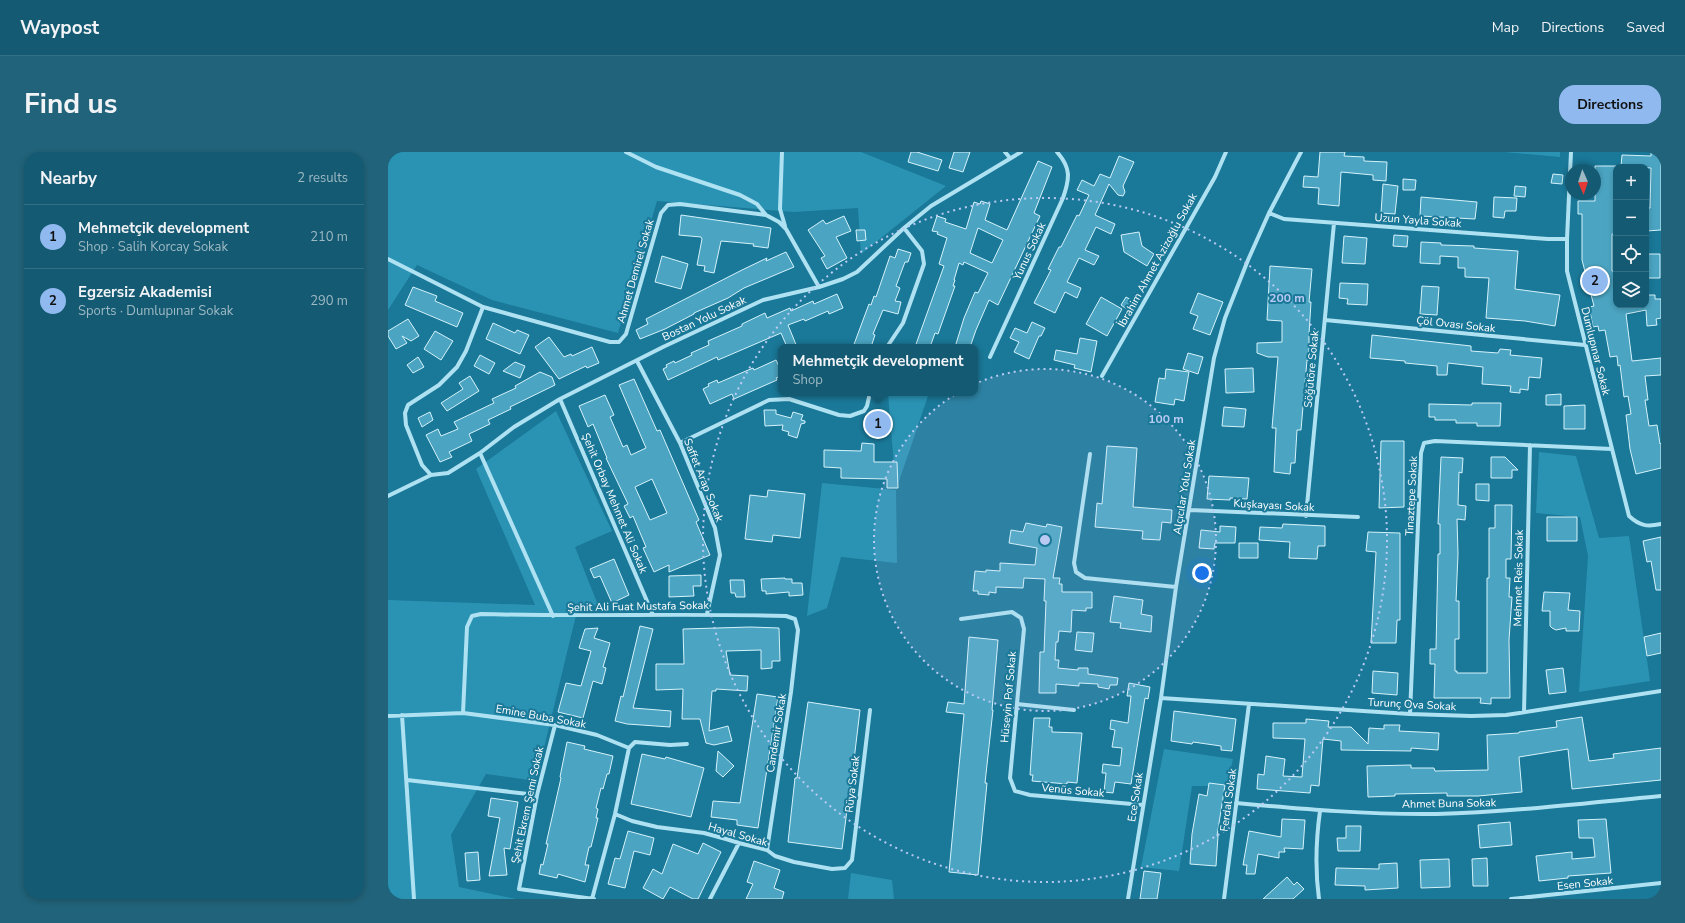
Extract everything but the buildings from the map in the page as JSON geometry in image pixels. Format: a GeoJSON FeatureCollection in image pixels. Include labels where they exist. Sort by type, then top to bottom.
{"type":"FeatureCollection","features":[{"type":"Feature","properties":{"kind":"street"},"geometry":{"type":"LineString","coordinates":[[626,152],[656,167],[740,195],[757,204],[766,215],[780,222],[786,229],[819,287]]}},
{"type":"Feature","properties":{"kind":"street"},"geometry":{"type":"LineString","coordinates":[[782,152],[780,209],[786,229]]}},
{"type":"Feature","properties":{"kind":"street"},"geometry":{"type":"LineString","coordinates":[[1005,152],[1010,158]]}},
{"type":"Feature","properties":{"kind":"street","name":"Bostan Yolu Sokak"},"geometry":{"type":"LineString","coordinates":[[388,496],[430,475],[448,473],[480,453],[514,427],[560,399],[663,347],[763,300],[819,287],[843,279],[857,272],[904,228],[931,206],[1021,152]]}},
{"type":"Feature","properties":{"kind":"street","name":"Yunus Sokak"},"geometry":{"type":"LineString","coordinates":[[990,357],[1069,182],[1068,170],[1063,159],[1057,152]]}},
{"type":"Feature","properties":{"kind":"street","name":"İbrahim Ahmet Azizoğlu Sokak"},"geometry":{"type":"LineString","coordinates":[[1102,376],[1214,177],[1226,152]]}},
{"type":"Feature","properties":{"kind":"street","name":"Alçıcılar Yolu Sokak"},"geometry":{"type":"LineString","coordinates":[[1161,698],[1176,587],[1190,510],[1214,358],[1225,318],[1248,260],[1269,213],[1301,152]]}},
{"type":"Feature","properties":{"kind":"street","name":"Dumlupınar Sokak"},"geometry":{"type":"LineString","coordinates":[[1571,152],[1567,271],[1585,346],[1629,516],[1638,524],[1651,526],[1661,524]]}},
{"type":"Feature","properties":{"kind":"street","name":"Ahmet Demirel Sokak"},"geometry":{"type":"LineString","coordinates":[[483,307],[610,342],[619,342],[626,334],[661,213],[668,205],[680,204],[766,215]]}},
{"type":"Feature","properties":{"kind":"street","name":"Uzun Yayla Sokak"},"geometry":{"type":"LineString","coordinates":[[1269,213],[1284,219],[1548,239],[1567,239]]}},
{"type":"Feature","properties":{"kind":"street","name":"Söğütöre Sokak"},"geometry":{"type":"LineString","coordinates":[[1306,516],[1334,223]]}},
{"type":"Feature","properties":{"kind":"street"},"geometry":{"type":"LineString","coordinates":[[889,344],[903,323],[924,264],[922,251],[904,228]]}},
{"type":"Feature","properties":{"kind":"street"},"geometry":{"type":"LineString","coordinates":[[388,258],[483,307],[466,351],[457,367],[439,385],[408,405],[405,413],[406,425],[422,465],[430,475]]}},
{"type":"Feature","properties":{"kind":"street","name":"Çöl Ovası Sokak"},"geometry":{"type":"LineString","coordinates":[[1325,320],[1585,346]]}},
{"type":"Feature","properties":{"kind":"street","name":"Saffet Arap Sokak"},"geometry":{"type":"LineString","coordinates":[[637,361],[680,443],[715,528],[720,555],[707,614]]}},
{"type":"Feature","properties":{"kind":"street"},"geometry":{"type":"LineString","coordinates":[[680,443],[769,400],[789,399],[840,415],[850,416],[864,411],[869,396]]}},
{"type":"Feature","properties":{"kind":"street","name":"Şehit Orbay Mehmet Ali Sokak"},"geometry":{"type":"LineString","coordinates":[[560,399],[653,614]]}},
{"type":"Feature","properties":{"kind":"street","name":"Tınaztepe Sokak"},"geometry":{"type":"LineString","coordinates":[[1410,714],[1421,453],[1424,444],[1435,441],[1612,449]]}},
{"type":"Feature","properties":{"kind":"street","name":"Mehmet Reis Sokak"},"geometry":{"type":"LineString","coordinates":[[1524,712],[1530,445]]}},
{"type":"Feature","properties":{"kind":"street"},"geometry":{"type":"LineString","coordinates":[[480,453],[553,616]]}},
{"type":"Feature","properties":{"kind":"street"},"geometry":{"type":"LineString","coordinates":[[1090,454],[1074,563],[1076,572],[1085,578],[1176,587]]}},
{"type":"Feature","properties":{"kind":"street","name":"Kuşkayası Sokak"},"geometry":{"type":"LineString","coordinates":[[1190,510],[1358,518]]}},
{"type":"Feature","properties":{"kind":"street","name":"Hüseyin Pof Sokak"},"geometry":{"type":"LineString","coordinates":[[961,619],[1012,612],[1021,618],[1024,629],[1010,778]]}},
{"type":"Feature","properties":{"kind":"street","name":"Şehit Ali Fuat Mustafa Sokak"},"geometry":{"type":"LineString","coordinates":[[462,713],[467,627],[472,616],[481,614],[553,616],[707,614],[786,616],[794,619]]}},
{"type":"Feature","properties":{"kind":"street","name":"Candemir Sokak"},"geometry":{"type":"LineString","coordinates":[[767,850],[791,692],[798,630],[794,619]]}},
{"type":"Feature","properties":{"kind":"street","name":"Turunç Ova Sokak"},"geometry":{"type":"LineString","coordinates":[[1161,698],[1410,714],[1471,716],[1506,715],[1661,691]]}},
{"type":"Feature","properties":{"kind":"street","name":"Ece Sokak"},"geometry":{"type":"LineString","coordinates":[[1128,899],[1161,698]]}},
{"type":"Feature","properties":{"kind":"street"},"geometry":{"type":"LineString","coordinates":[[1017,704],[1074,710]]}},
{"type":"Feature","properties":{"kind":"street","name":"Ferdal Sokak"},"geometry":{"type":"LineString","coordinates":[[1224,899],[1250,704]]}},
{"type":"Feature","properties":{"kind":"street","name":"Rüya Sokak"},"geometry":{"type":"LineString","coordinates":[[852,860],[870,710]]}},
{"type":"Feature","properties":{"kind":"street","name":"Emine Buba Sokak"},"geometry":{"type":"LineString","coordinates":[[388,716],[462,713],[555,725],[597,735],[629,748]]}},
{"type":"Feature","properties":{"kind":"street"},"geometry":{"type":"LineString","coordinates":[[402,715],[414,899]]}},
{"type":"Feature","properties":{"kind":"street","name":"Şehit Ekrem Şemi Sokak"},"geometry":{"type":"LineString","coordinates":[[555,725],[537,795],[520,889],[593,899]]}},
{"type":"Feature","properties":{"kind":"street"},"geometry":{"type":"LineString","coordinates":[[593,899],[615,814],[629,748],[635,742],[670,745],[688,744]]}},
{"type":"Feature","properties":{"kind":"street","name":"Venüs Sokak"},"geometry":{"type":"LineString","coordinates":[[1010,778],[1015,791],[1030,795],[1143,805]]}},
{"type":"Feature","properties":{"kind":"street"},"geometry":{"type":"LineString","coordinates":[[407,780],[537,795]]}},
{"type":"Feature","properties":{"kind":"street","name":"Ahmet Buna Sokak"},"geometry":{"type":"LineString","coordinates":[[1236,803],[1320,811],[1436,814],[1502,811],[1661,796]]}},
{"type":"Feature","properties":{"kind":"street"},"geometry":{"type":"LineString","coordinates":[[1319,899],[1317,882],[1318,825],[1320,811]]}},
{"type":"Feature","properties":{"kind":"street","name":"Hayal Sokak"},"geometry":{"type":"LineString","coordinates":[[615,814],[632,821],[657,827],[704,833],[767,850],[775,856],[794,862],[832,869],[846,868],[852,860]]}},
{"type":"Feature","properties":{"kind":"street"},"geometry":{"type":"LineString","coordinates":[[710,899],[738,843]]}},
{"type":"Feature","properties":{"kind":"street","name":"Esen Sokak"},"geometry":{"type":"LineString","coordinates":[[1511,899],[1661,883]]}},
{"type":"Feature","properties":{"kind":"shaded area"},"geometry":{"type":"Polygon","coordinates":[[[388,152],[861,152],[946,186],[861,254],[858,208],[794,212],[657,201],[618,333],[492,300],[417,265],[388,310],[388,152]]]}},
{"type":"Feature","properties":{"kind":"shaded area"},"geometry":{"type":"Polygon","coordinates":[[[1504,152],[1560,152],[1560,157],[1504,152]]]}},
{"type":"Feature","properties":{"kind":"shaded area"},"geometry":{"type":"Polygon","coordinates":[[[888,396],[928,396],[896,490],[888,396]]]}},
{"type":"Feature","properties":{"kind":"shaded area"},"geometry":{"type":"Polygon","coordinates":[[[556,411],[612,531],[575,547],[598,605],[578,607],[536,781],[486,774],[451,835],[459,887],[516,899],[388,899],[388,600],[535,605],[476,469],[556,411]]]}},
{"type":"Feature","properties":{"kind":"shaded area"},"geometry":{"type":"Polygon","coordinates":[[[1539,452],[1576,456],[1599,538],[1629,536],[1650,681],[1579,692],[1588,556],[1580,517],[1536,513],[1539,452]]]}},
{"type":"Feature","properties":{"kind":"shaded area"},"geometry":{"type":"Polygon","coordinates":[[[822,483],[896,490],[897,563],[841,557],[827,608],[807,616],[822,483]]]}},
{"type":"Feature","properties":{"kind":"shaded area"},"geometry":{"type":"Polygon","coordinates":[[[1164,749],[1233,759],[1227,786],[1192,786],[1179,871],[1141,867],[1164,749]]]}},
{"type":"Feature","properties":{"kind":"shaded area"},"geometry":{"type":"Polygon","coordinates":[[[851,873],[892,880],[894,899],[848,899],[851,873]]]}},
{"type":"Feature","properties":{"kind":"place","name":"Egzersiz Akademisi"},"geometry":{"type":"Point","coordinates":[1595,281]}},
{"type":"Feature","properties":{"kind":"place","name":"Mehmetçik development"},"geometry":{"type":"Point","coordinates":[878,424]}}]}
